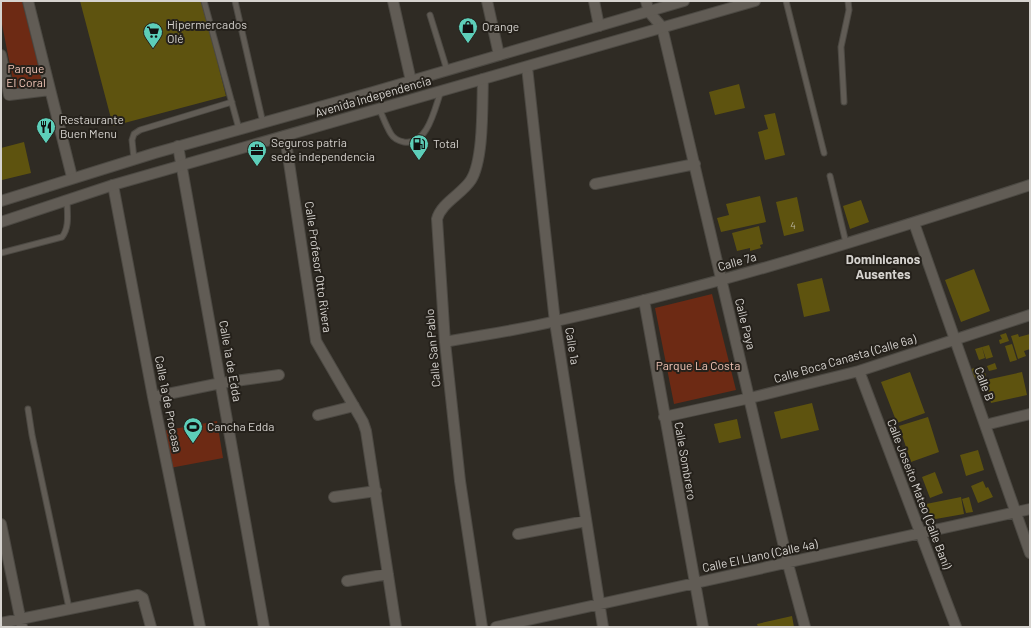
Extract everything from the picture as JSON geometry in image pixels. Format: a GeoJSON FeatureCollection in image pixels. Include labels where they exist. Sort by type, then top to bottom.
{"type":"FeatureCollection","features":[{"type":"Feature","properties":{"kind":"street"},"geometry":{"type":"LineString","coordinates":[[28,1],[72,177]]}},
{"type":"Feature","properties":{"kind":"street"},"geometry":{"type":"LineString","coordinates":[[393,1],[411,81]]}},
{"type":"Feature","properties":{"kind":"street"},"geometry":{"type":"LineString","coordinates":[[488,1],[499,55]]}},
{"type":"Feature","properties":{"kind":"street"},"geometry":{"type":"LineString","coordinates":[[594,1],[599,26]]}},
{"type":"Feature","properties":{"kind":"street"},"geometry":{"type":"LineString","coordinates":[[646,1],[649,12],[662,27]]}},
{"type":"Feature","properties":{"kind":"street","name":"Avenida Independencia"},"geometry":{"type":"LineString","coordinates":[[1,201],[72,177],[411,81],[684,1]]}},
{"type":"Feature","properties":{"kind":"street","name":"Avenida Independencia"},"geometry":{"type":"LineString","coordinates":[[1,222],[113,185],[755,1]]}},
{"type":"Feature","properties":{"kind":"street","name":"Calle Paya"},"geometry":{"type":"LineString","coordinates":[[662,27],[788,564],[805,627]]}},
{"type":"Feature","properties":{"kind":"street"},"geometry":{"type":"LineString","coordinates":[[1,55],[9,95],[50,90]]}},
{"type":"Feature","properties":{"kind":"street","name":"Calle 1a"},"geometry":{"type":"LineString","coordinates":[[527,66],[555,322],[603,627]]}},
{"type":"Feature","properties":{"kind":"street"},"geometry":{"type":"LineString","coordinates":[[436,73],[441,90]]}},
{"type":"Feature","properties":{"kind":"street","name":"Calle San Pablo"},"geometry":{"type":"LineString","coordinates":[[482,627],[460,481],[445,342],[437,219],[440,212],[471,180],[475,172],[480,142],[483,79]]}},
{"type":"Feature","properties":{"kind":"street"},"geometry":{"type":"LineString","coordinates":[[336,102],[341,120]]}},
{"type":"Feature","properties":{"kind":"street","name":"Calle Profesor Otto Rivera"},"geometry":{"type":"LineString","coordinates":[[284,136],[315,338],[354,406],[366,432],[396,627]]}},
{"type":"Feature","properties":{"kind":"street","name":"Calle 1a de Edda"},"geometry":{"type":"LineString","coordinates":[[178,146],[264,627]]}},
{"type":"Feature","properties":{"kind":"street"},"geometry":{"type":"LineString","coordinates":[[595,184],[695,164]]}},
{"type":"Feature","properties":{"kind":"street","name":"Calle 1a de Procasa"},"geometry":{"type":"LineString","coordinates":[[113,185],[153,397],[200,627]]}},
{"type":"Feature","properties":{"kind":"street","name":"Calle 7a"},"geometry":{"type":"LineString","coordinates":[[445,342],[555,322],[721,280],[914,223],[1030,185]]}},
{"type":"Feature","properties":{"kind":"street","name":"Calle B"},"geometry":{"type":"LineString","coordinates":[[914,223],[954,341],[1030,554]]}},
{"type":"Feature","properties":{"kind":"street","name":"Calle Sombrero"},"geometry":{"type":"LineString","coordinates":[[644,300],[703,627]]}},
{"type":"Feature","properties":{"kind":"street","name":"Calle Boca Canasta (Calle 6a)"},"geometry":{"type":"LineString","coordinates":[[664,417],[750,398],[859,371],[1030,315]]}},
{"type":"Feature","properties":{"kind":"street","name":"Calle Joseíto Mateo (Calle Baní)"},"geometry":{"type":"LineString","coordinates":[[859,371],[956,627]]}},
{"type":"Feature","properties":{"kind":"street"},"geometry":{"type":"LineString","coordinates":[[153,397],[221,383],[279,375]]}},
{"type":"Feature","properties":{"kind":"street"},"geometry":{"type":"LineString","coordinates":[[318,415],[354,406]]}},
{"type":"Feature","properties":{"kind":"street"},"geometry":{"type":"LineString","coordinates":[[985,425],[1030,414]]}},
{"type":"Feature","properties":{"kind":"street"},"geometry":{"type":"LineString","coordinates":[[334,497],[376,491]]}},
{"type":"Feature","properties":{"kind":"street","name":"Calle El Llano (Calle 4a)"},"geometry":{"type":"LineString","coordinates":[[496,627],[1030,510]]}},
{"type":"Feature","properties":{"kind":"street"},"geometry":{"type":"LineString","coordinates":[[518,534],[586,521]]}},
{"type":"Feature","properties":{"kind":"street"},"geometry":{"type":"LineString","coordinates":[[1,524],[21,623]]}},
{"type":"Feature","properties":{"kind":"street"},"geometry":{"type":"LineString","coordinates":[[347,581],[388,574]]}},
{"type":"Feature","properties":{"kind":"street"},"geometry":{"type":"LineString","coordinates":[[1,622],[21,623],[69,608],[138,595],[143,598],[151,627]]}},
{"type":"Feature","properties":{"kind":"lane"},"geometry":{"type":"LineString","coordinates":[[204,1],[239,129]]}},
{"type":"Feature","properties":{"kind":"lane"},"geometry":{"type":"LineString","coordinates":[[235,1],[263,123]]}},
{"type":"Feature","properties":{"kind":"lane"},"geometry":{"type":"LineString","coordinates":[[786,1],[824,153]]}},
{"type":"Feature","properties":{"kind":"lane"},"geometry":{"type":"LineString","coordinates":[[844,102],[842,47],[849,10],[848,1]]}},
{"type":"Feature","properties":{"kind":"lane"},"geometry":{"type":"LineString","coordinates":[[430,15],[447,70]]}},
{"type":"Feature","properties":{"kind":"lane"},"geometry":{"type":"LineString","coordinates":[[379,108],[392,135],[399,141],[413,141],[419,139],[426,130],[441,90]]}},
{"type":"Feature","properties":{"kind":"lane"},"geometry":{"type":"LineString","coordinates":[[134,159],[132,140],[134,134],[140,130],[232,102]]}},
{"type":"Feature","properties":{"kind":"lane"},"geometry":{"type":"LineString","coordinates":[[830,176],[846,243]]}},
{"type":"Feature","properties":{"kind":"lane"},"geometry":{"type":"LineString","coordinates":[[1,253],[62,237],[68,226],[66,200]]}},
{"type":"Feature","properties":{"kind":"lane"},"geometry":{"type":"LineString","coordinates":[[28,409],[32,435],[69,608]]}},
{"type":"Feature","properties":{"kind":"green space","name":"Parque El Coral"},"geometry":{"type":"Polygon","coordinates":[[[1,1],[22,1],[43,87],[17,90],[14,86],[1,19],[1,1]]]}},
{"type":"Feature","properties":{"kind":"green space","name":"Parque La Costa"},"geometry":{"type":"Polygon","coordinates":[[[712,294],[736,390],[674,404],[655,308],[712,294]]]}},
{"type":"Feature","properties":{"kind":"green space","name":"Cancha Edda"},"geometry":{"type":"Polygon","coordinates":[[[217,421],[223,458],[170,468],[163,431],[217,421]]]}},
{"type":"Feature","properties":{"kind":"building","name":"Hipermercados Olé"},"geometry":{"type":"Polygon","coordinates":[[[80,1],[202,1],[226,96],[113,126],[80,1]]]}},
{"type":"Feature","properties":{"kind":"building"},"geometry":{"type":"Polygon","coordinates":[[[739,84],[745,108],[715,115],[709,92],[739,84]]]}},
{"type":"Feature","properties":{"kind":"building"},"geometry":{"type":"Polygon","coordinates":[[[775,113],[785,155],[765,160],[758,132],[768,129],[764,115],[775,113]]]}},
{"type":"Feature","properties":{"kind":"building"},"geometry":{"type":"Polygon","coordinates":[[[24,142],[31,173],[2,180],[1,148],[24,142]]]}},
{"type":"Feature","properties":{"kind":"building"},"geometry":{"type":"Polygon","coordinates":[[[760,196],[766,222],[721,232],[717,218],[729,215],[726,204],[760,196]]]}},
{"type":"Feature","properties":{"kind":"building"},"geometry":{"type":"Polygon","coordinates":[[[797,197],[804,231],[784,236],[776,202],[797,197]]]}},
{"type":"Feature","properties":{"kind":"building"},"geometry":{"type":"Polygon","coordinates":[[[861,200],[869,222],[850,229],[843,206],[861,200]]]}},
{"type":"Feature","properties":{"kind":"building"},"geometry":{"type":"Polygon","coordinates":[[[759,226],[763,244],[760,245],[761,248],[750,251],[750,248],[737,251],[732,233],[759,226]]]}},
{"type":"Feature","properties":{"kind":"building"},"geometry":{"type":"Polygon","coordinates":[[[974,269],[990,311],[961,322],[945,280],[974,269]]]}},
{"type":"Feature","properties":{"kind":"building"},"geometry":{"type":"Polygon","coordinates":[[[822,278],[830,311],[804,317],[797,284],[822,278]]]}},
{"type":"Feature","properties":{"kind":"building"},"geometry":{"type":"Polygon","coordinates":[[[1006,333],[1009,341],[1000,344],[999,340],[1002,339],[1000,335],[1006,333]]]}},
{"type":"Feature","properties":{"kind":"building"},"geometry":{"type":"Polygon","coordinates":[[[1018,334],[1019,337],[1030,334],[1030,349],[1024,351],[1026,356],[1018,359],[1011,336],[1018,334]]]}},
{"type":"Feature","properties":{"kind":"building"},"geometry":{"type":"Polygon","coordinates":[[[1012,344],[1017,360],[1010,362],[1005,346],[1012,344]]]}},
{"type":"Feature","properties":{"kind":"building"},"geometry":{"type":"Polygon","coordinates":[[[989,345],[993,357],[986,359],[982,347],[989,345]]]}},
{"type":"Feature","properties":{"kind":"building"},"geometry":{"type":"Polygon","coordinates":[[[982,347],[985,358],[979,360],[975,349],[982,347]]]}},
{"type":"Feature","properties":{"kind":"building"},"geometry":{"type":"Polygon","coordinates":[[[995,363],[997,369],[989,371],[987,366],[995,363]]]}},
{"type":"Feature","properties":{"kind":"building"},"geometry":{"type":"Polygon","coordinates":[[[983,366],[986,376],[974,379],[971,369],[983,366]]]}},
{"type":"Feature","properties":{"kind":"building"},"geometry":{"type":"Polygon","coordinates":[[[910,372],[925,413],[897,423],[881,382],[910,372]]]}},
{"type":"Feature","properties":{"kind":"building"},"geometry":{"type":"Polygon","coordinates":[[[1022,372],[1027,395],[991,403],[986,380],[1022,372]]]}},
{"type":"Feature","properties":{"kind":"building"},"geometry":{"type":"Polygon","coordinates":[[[812,403],[819,430],[781,439],[774,412],[812,403]]]}},
{"type":"Feature","properties":{"kind":"building"},"geometry":{"type":"Polygon","coordinates":[[[928,417],[939,452],[911,462],[899,426],[928,417]]]}},
{"type":"Feature","properties":{"kind":"building"},"geometry":{"type":"Polygon","coordinates":[[[737,419],[741,438],[719,443],[714,424],[737,419]]]}},
{"type":"Feature","properties":{"kind":"building"},"geometry":{"type":"Polygon","coordinates":[[[978,450],[984,470],[966,476],[960,455],[978,450]]]}},
{"type":"Feature","properties":{"kind":"building"},"geometry":{"type":"Polygon","coordinates":[[[935,472],[943,493],[930,498],[922,477],[935,472]]]}},
{"type":"Feature","properties":{"kind":"building"},"geometry":{"type":"Polygon","coordinates":[[[983,481],[993,497],[978,503],[971,486],[983,481]]]}},
{"type":"Feature","properties":{"kind":"building"},"geometry":{"type":"Polygon","coordinates":[[[961,497],[964,514],[930,520],[926,504],[961,497]]]}},
{"type":"Feature","properties":{"kind":"building"},"geometry":{"type":"Polygon","coordinates":[[[969,497],[973,512],[966,513],[962,499],[969,497]]]}},
{"type":"Feature","properties":{"kind":"building"},"geometry":{"type":"Polygon","coordinates":[[[792,616],[794,627],[758,627],[757,624],[792,616]]]}},
{"type":"Feature","properties":{"kind":"place","name":"Orange"},"geometry":{"type":"Point","coordinates":[468,44]}},
{"type":"Feature","properties":{"kind":"place","name":"Hipermercados Olé"},"geometry":{"type":"Point","coordinates":[153,49]}},
{"type":"Feature","properties":{"kind":"place","name":"Restaurante Buen Menu"},"geometry":{"type":"Point","coordinates":[46,144]}},
{"type":"Feature","properties":{"kind":"place","name":"Total"},"geometry":{"type":"Point","coordinates":[419,161]}},
{"type":"Feature","properties":{"kind":"place","name":"Seguros patria sede independencia"},"geometry":{"type":"Point","coordinates":[257,167]}},
{"type":"Feature","properties":{"kind":"place","name":"Cancha Edda"},"geometry":{"type":"Point","coordinates":[193,444]}},
{"type":"Feature","properties":{"kind":"district","name":"Dominicanos Ausentes"},"geometry":{"type":"Point","coordinates":[883,266]}}]}
